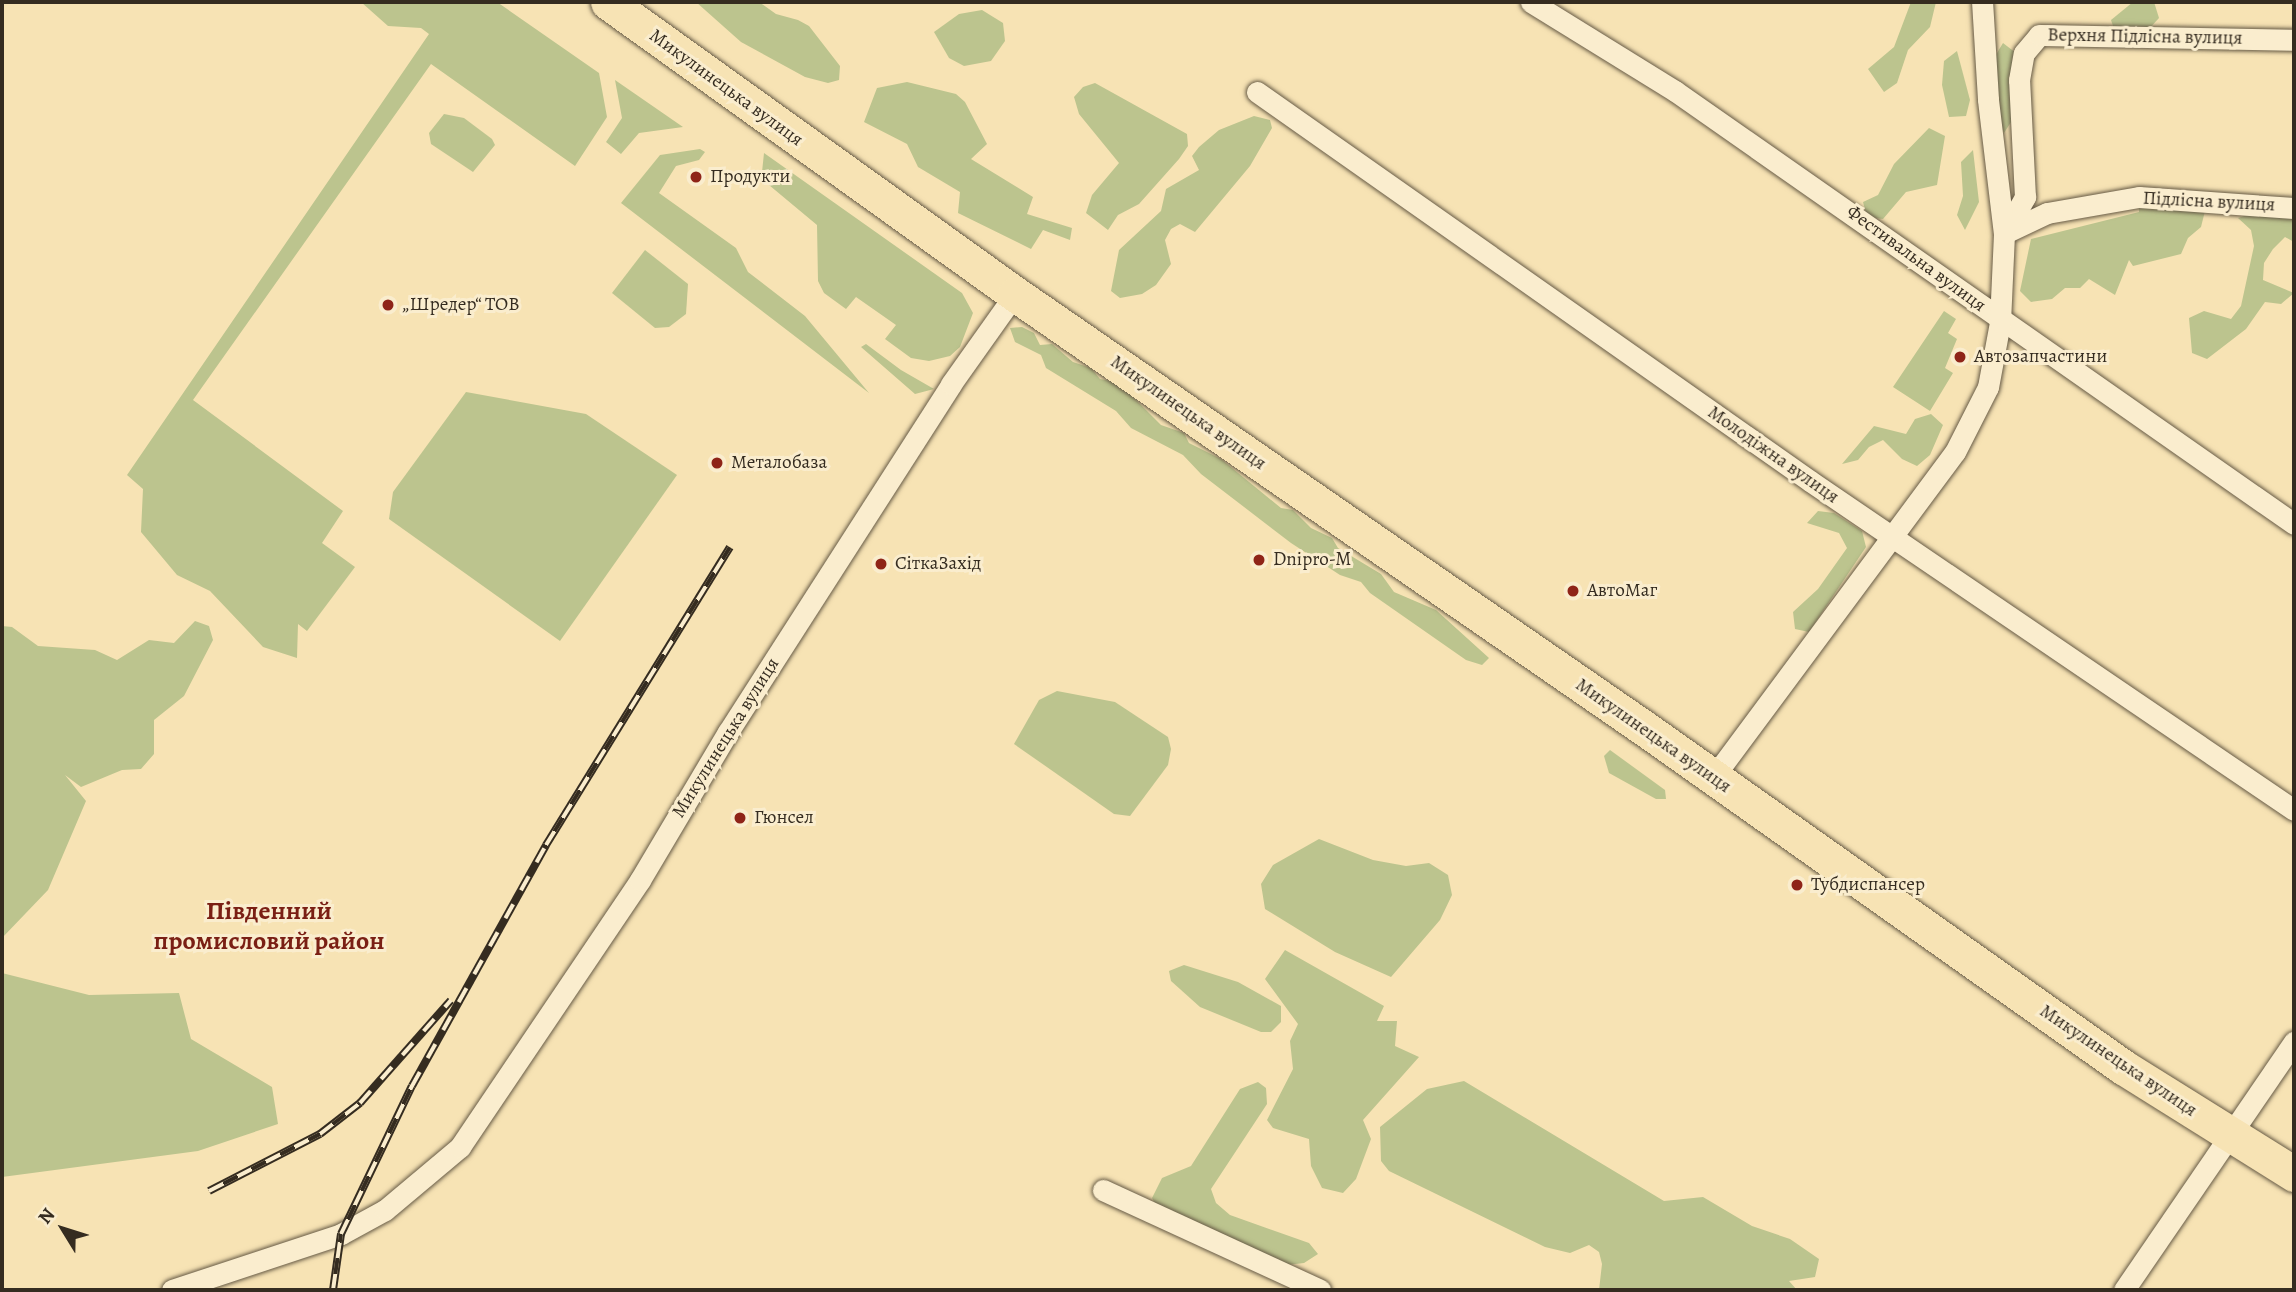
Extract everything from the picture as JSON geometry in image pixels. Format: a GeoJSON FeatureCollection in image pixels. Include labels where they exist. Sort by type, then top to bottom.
{"type":"FeatureCollection","features":[{"type":"Feature","properties":{"kind":"highway","name":"Микулинецька вулиця"},"geometry":{"type":"LineString","coordinates":[[608,2],[1015,294],[2123,1067],[2294,1174]]}},
{"type":"Feature","properties":{"kind":"street","name":"Фестивальна вулиця"},"geometry":{"type":"LineString","coordinates":[[1531,2],[1686,99],[1968,292],[2000,322],[2294,524]]}},
{"type":"Feature","properties":{"kind":"street"},"geometry":{"type":"LineString","coordinates":[[1712,779],[1955,452],[1988,387],[2000,322],[2004,234],[1988,99],[1982,2]]}},
{"type":"Feature","properties":{"kind":"street","name":"Верхня Підлісна вулиця"},"geometry":{"type":"LineString","coordinates":[[2004,234],[2025,197],[2019,79],[2024,53],[2039,35],[2294,40]]}},
{"type":"Feature","properties":{"kind":"street","name":"Молодіжна вулиця"},"geometry":{"type":"LineString","coordinates":[[1257,92],[1892,537],[2294,810]]}},
{"type":"Feature","properties":{"kind":"street","name":"Підлісна вулиця"},"geometry":{"type":"LineString","coordinates":[[2004,234],[2047,213],[2138,198],[2294,208]]}},
{"type":"Feature","properties":{"kind":"street","name":"Микулинецька вулиця"},"geometry":{"type":"LineString","coordinates":[[172,1290],[341,1234],[385,1210],[460,1147],[640,880],[764,675],[951,384],[1015,294]]}},
{"type":"Feature","properties":{"kind":"street"},"geometry":{"type":"LineString","coordinates":[[2124,1290],[2294,1042]]}},
{"type":"Feature","properties":{"kind":"street"},"geometry":{"type":"LineString","coordinates":[[1103,1191],[1320,1290]]}},
{"type":"Feature","properties":{"kind":"green space"},"geometry":{"type":"Polygon","coordinates":[[[361,2],[497,2],[599,73],[607,117],[575,166],[431,64],[193,400],[343,511],[322,543],[355,567],[307,631],[298,624],[297,658],[263,647],[210,591],[177,575],[141,532],[143,489],[127,475],[429,34],[421,28],[388,26],[361,2]]]}},
{"type":"Feature","properties":{"kind":"green space"},"geometry":{"type":"Polygon","coordinates":[[[696,2],[759,2],[776,14],[809,26],[840,66],[839,80],[828,83],[805,77],[741,42],[696,2]]]}},
{"type":"Feature","properties":{"kind":"green space"},"geometry":{"type":"Polygon","coordinates":[[[1911,2],[1936,2],[1930,27],[1908,50],[1897,83],[1884,92],[1868,69],[1894,47],[1911,2]]]}},
{"type":"Feature","properties":{"kind":"green space"},"geometry":{"type":"Polygon","coordinates":[[[2133,2],[2154,2],[2159,18],[2148,30],[2114,29],[2111,20],[2133,2]]]}},
{"type":"Feature","properties":{"kind":"green space"},"geometry":{"type":"Polygon","coordinates":[[[982,10],[1003,23],[1005,41],[991,61],[964,66],[949,58],[934,32],[959,14],[982,10]]]}},
{"type":"Feature","properties":{"kind":"green space"},"geometry":{"type":"Polygon","coordinates":[[[2003,43],[2016,53],[2013,119],[2004,133],[1993,108],[1994,58],[2003,43]]]}},
{"type":"Feature","properties":{"kind":"green space"},"geometry":{"type":"Polygon","coordinates":[[[1957,51],[1970,100],[1966,116],[1949,117],[1942,85],[1944,61],[1957,51]]]}},
{"type":"Feature","properties":{"kind":"green space"},"geometry":{"type":"Polygon","coordinates":[[[615,80],[683,127],[639,133],[621,154],[606,142],[622,118],[615,80]]]}},
{"type":"Feature","properties":{"kind":"green space"},"geometry":{"type":"Polygon","coordinates":[[[907,82],[956,94],[965,102],[987,144],[971,159],[1033,197],[1027,214],[1072,228],[1070,240],[1043,230],[1031,249],[958,213],[960,192],[918,167],[907,144],[864,122],[877,88],[907,82]]]}},
{"type":"Feature","properties":{"kind":"green space"},"geometry":{"type":"Polygon","coordinates":[[[1095,83],[1187,134],[1188,146],[1179,159],[1139,204],[1118,215],[1108,230],[1086,213],[1092,195],[1119,163],[1079,114],[1074,97],[1083,87],[1095,83]]]}},
{"type":"Feature","properties":{"kind":"green space"},"geometry":{"type":"Polygon","coordinates":[[[444,114],[464,118],[492,139],[495,145],[473,172],[431,144],[429,133],[444,114]]]}},
{"type":"Feature","properties":{"kind":"green space"},"geometry":{"type":"Polygon","coordinates":[[[1254,116],[1270,120],[1272,128],[1250,166],[1195,232],[1180,224],[1171,229],[1165,240],[1171,264],[1156,285],[1142,294],[1120,298],[1111,291],[1119,250],[1161,211],[1166,189],[1199,170],[1192,156],[1199,147],[1219,130],[1254,116]]]}},
{"type":"Feature","properties":{"kind":"green space"},"geometry":{"type":"Polygon","coordinates":[[[1929,128],[1945,136],[1937,185],[1906,192],[1883,219],[1867,217],[1863,202],[1878,195],[1894,164],[1929,128]]]}},
{"type":"Feature","properties":{"kind":"green space"},"geometry":{"type":"Polygon","coordinates":[[[700,149],[705,152],[699,160],[676,166],[659,193],[736,248],[748,272],[805,316],[869,393],[621,203],[660,155],[700,149]]]}},
{"type":"Feature","properties":{"kind":"green space"},"geometry":{"type":"Polygon","coordinates":[[[1973,150],[1979,202],[1965,230],[1957,215],[1963,196],[1961,162],[1973,150]]]}},
{"type":"Feature","properties":{"kind":"green space"},"geometry":{"type":"Polygon","coordinates":[[[764,153],[962,293],[973,313],[960,347],[950,356],[929,361],[911,358],[885,339],[896,325],[856,297],[846,309],[824,293],[818,281],[817,225],[769,185],[762,172],[764,153]]]}},
{"type":"Feature","properties":{"kind":"green space"},"geometry":{"type":"Polygon","coordinates":[[[2139,207],[2205,211],[2201,227],[2188,238],[2181,254],[2133,266],[2129,260],[2115,295],[2089,279],[2080,288],[2065,288],[2052,299],[2031,302],[2020,291],[2031,239],[2139,212],[2139,207]]]}},
{"type":"Feature","properties":{"kind":"green space"},"geometry":{"type":"Polygon","coordinates":[[[2254,213],[2294,215],[2294,242],[2285,237],[2273,249],[2264,263],[2263,280],[2294,293],[2281,304],[2265,302],[2246,329],[2207,359],[2192,353],[2189,318],[2204,311],[2231,319],[2241,306],[2254,246],[2251,230],[2238,218],[2254,213]]]}},
{"type":"Feature","properties":{"kind":"green space"},"geometry":{"type":"Polygon","coordinates":[[[645,250],[688,284],[686,314],[669,327],[655,328],[612,293],[645,250]]]}},
{"type":"Feature","properties":{"kind":"green space"},"geometry":{"type":"Polygon","coordinates":[[[1944,311],[1956,319],[1948,333],[1957,339],[1945,368],[1953,373],[1930,411],[1893,387],[1944,311]]]}},
{"type":"Feature","properties":{"kind":"green space"},"geometry":{"type":"Polygon","coordinates":[[[1022,327],[1034,333],[1040,345],[1052,344],[1073,362],[1091,368],[1100,379],[1111,381],[1130,394],[1161,425],[1184,433],[1189,443],[1221,459],[1281,508],[1293,510],[1311,528],[1332,538],[1338,548],[1381,574],[1394,592],[1436,610],[1489,658],[1482,665],[1466,660],[1370,593],[1361,582],[1340,575],[1291,543],[1201,474],[1183,455],[1131,428],[1116,411],[1046,368],[1041,355],[1015,342],[1010,328],[1022,327]]]}},
{"type":"Feature","properties":{"kind":"green space"},"geometry":{"type":"Polygon","coordinates":[[[866,344],[901,370],[934,389],[915,394],[861,347],[866,344]]]}},
{"type":"Feature","properties":{"kind":"green space"},"geometry":{"type":"Polygon","coordinates":[[[466,392],[586,414],[677,475],[560,641],[389,519],[393,492],[466,392]]]}},
{"type":"Feature","properties":{"kind":"green space"},"geometry":{"type":"Polygon","coordinates":[[[1931,414],[1943,425],[1930,455],[1917,466],[1902,459],[1883,440],[1869,447],[1858,460],[1842,464],[1874,426],[1906,434],[1915,419],[1931,414]]]}},
{"type":"Feature","properties":{"kind":"green space"},"geometry":{"type":"Polygon","coordinates":[[[1818,511],[1834,513],[1862,531],[1866,547],[1809,632],[1795,629],[1793,612],[1818,589],[1847,548],[1839,533],[1807,523],[1818,511]]]}},
{"type":"Feature","properties":{"kind":"green space"},"geometry":{"type":"Polygon","coordinates":[[[195,621],[209,626],[213,640],[184,696],[154,720],[154,754],[141,769],[122,770],[81,787],[65,775],[86,801],[48,890],[2,938],[2,626],[12,627],[38,646],[95,650],[117,660],[149,640],[174,643],[195,621]]]}},
{"type":"Feature","properties":{"kind":"green space"},"geometry":{"type":"Polygon","coordinates":[[[1057,691],[1115,702],[1168,737],[1171,749],[1168,765],[1130,816],[1114,814],[1014,744],[1039,700],[1057,691]]]}},
{"type":"Feature","properties":{"kind":"green space"},"geometry":{"type":"Polygon","coordinates":[[[1610,750],[1665,790],[1666,799],[1656,799],[1609,773],[1604,756],[1610,750]]]}},
{"type":"Feature","properties":{"kind":"green space"},"geometry":{"type":"Polygon","coordinates":[[[1319,839],[1373,860],[1406,866],[1429,863],[1448,875],[1452,895],[1440,920],[1391,977],[1335,952],[1265,909],[1261,884],[1273,865],[1319,839]]]}},
{"type":"Feature","properties":{"kind":"green space"},"geometry":{"type":"Polygon","coordinates":[[[1285,950],[1384,1006],[1377,1021],[1397,1021],[1395,1046],[1419,1057],[1363,1120],[1371,1139],[1356,1179],[1343,1193],[1322,1188],[1311,1166],[1309,1139],[1273,1128],[1267,1120],[1293,1069],[1290,1041],[1298,1024],[1265,979],[1285,950]]]}},
{"type":"Feature","properties":{"kind":"green space"},"geometry":{"type":"Polygon","coordinates":[[[1184,965],[1238,982],[1281,1006],[1281,1022],[1271,1032],[1261,1032],[1200,1007],[1171,981],[1169,971],[1184,965]]]}},
{"type":"Feature","properties":{"kind":"green space"},"geometry":{"type":"Polygon","coordinates":[[[2,973],[89,995],[179,993],[191,1039],[272,1087],[278,1124],[198,1151],[2,1177],[2,973]]]}},
{"type":"Feature","properties":{"kind":"green space"},"geometry":{"type":"Polygon","coordinates":[[[1464,1081],[1664,1201],[1703,1197],[1752,1226],[1790,1239],[1819,1259],[1815,1277],[1789,1281],[1797,1290],[1599,1290],[1602,1264],[1599,1252],[1589,1245],[1570,1253],[1545,1247],[1389,1171],[1381,1161],[1380,1127],[1427,1089],[1464,1081]]]}},
{"type":"Feature","properties":{"kind":"green space"},"geometry":{"type":"Polygon","coordinates":[[[1258,1082],[1266,1088],[1267,1104],[1211,1189],[1216,1203],[1230,1215],[1309,1243],[1318,1254],[1304,1263],[1278,1266],[1157,1207],[1152,1198],[1162,1178],[1191,1166],[1240,1089],[1258,1082]]]}},
{"type":"Feature","properties":{"kind":"railway"},"geometry":{"type":"LineString","coordinates":[[333,1290],[341,1234],[412,1086],[546,845],[730,547]]}},
{"type":"Feature","properties":{"kind":"railway"},"geometry":{"type":"LineString","coordinates":[[209,1191],[320,1134],[360,1103],[451,1000]]}},
{"type":"Feature","properties":{"kind":"place","name":"Продукти"},"geometry":{"type":"Point","coordinates":[696,177]}},
{"type":"Feature","properties":{"kind":"place","name":"„Шредер“ ТОВ"},"geometry":{"type":"Point","coordinates":[388,305]}},
{"type":"Feature","properties":{"kind":"place","name":"Автозапчастини"},"geometry":{"type":"Point","coordinates":[1960,357]}},
{"type":"Feature","properties":{"kind":"place","name":"Металобаза"},"geometry":{"type":"Point","coordinates":[717,463]}},
{"type":"Feature","properties":{"kind":"place","name":"Dnipro-M"},"geometry":{"type":"Point","coordinates":[1259,560]}},
{"type":"Feature","properties":{"kind":"place","name":"СіткаЗахід"},"geometry":{"type":"Point","coordinates":[881,564]}},
{"type":"Feature","properties":{"kind":"place","name":"АвтоМаг"},"geometry":{"type":"Point","coordinates":[1573,591]}},
{"type":"Feature","properties":{"kind":"place","name":"Гюнсел"},"geometry":{"type":"Point","coordinates":[740,818]}},
{"type":"Feature","properties":{"kind":"place","name":"Тубдиспансер"},"geometry":{"type":"Point","coordinates":[1797,885]}},
{"type":"Feature","properties":{"kind":"district","name":"Південний промисловий район"},"geometry":{"type":"Point","coordinates":[269,926]}}]}
